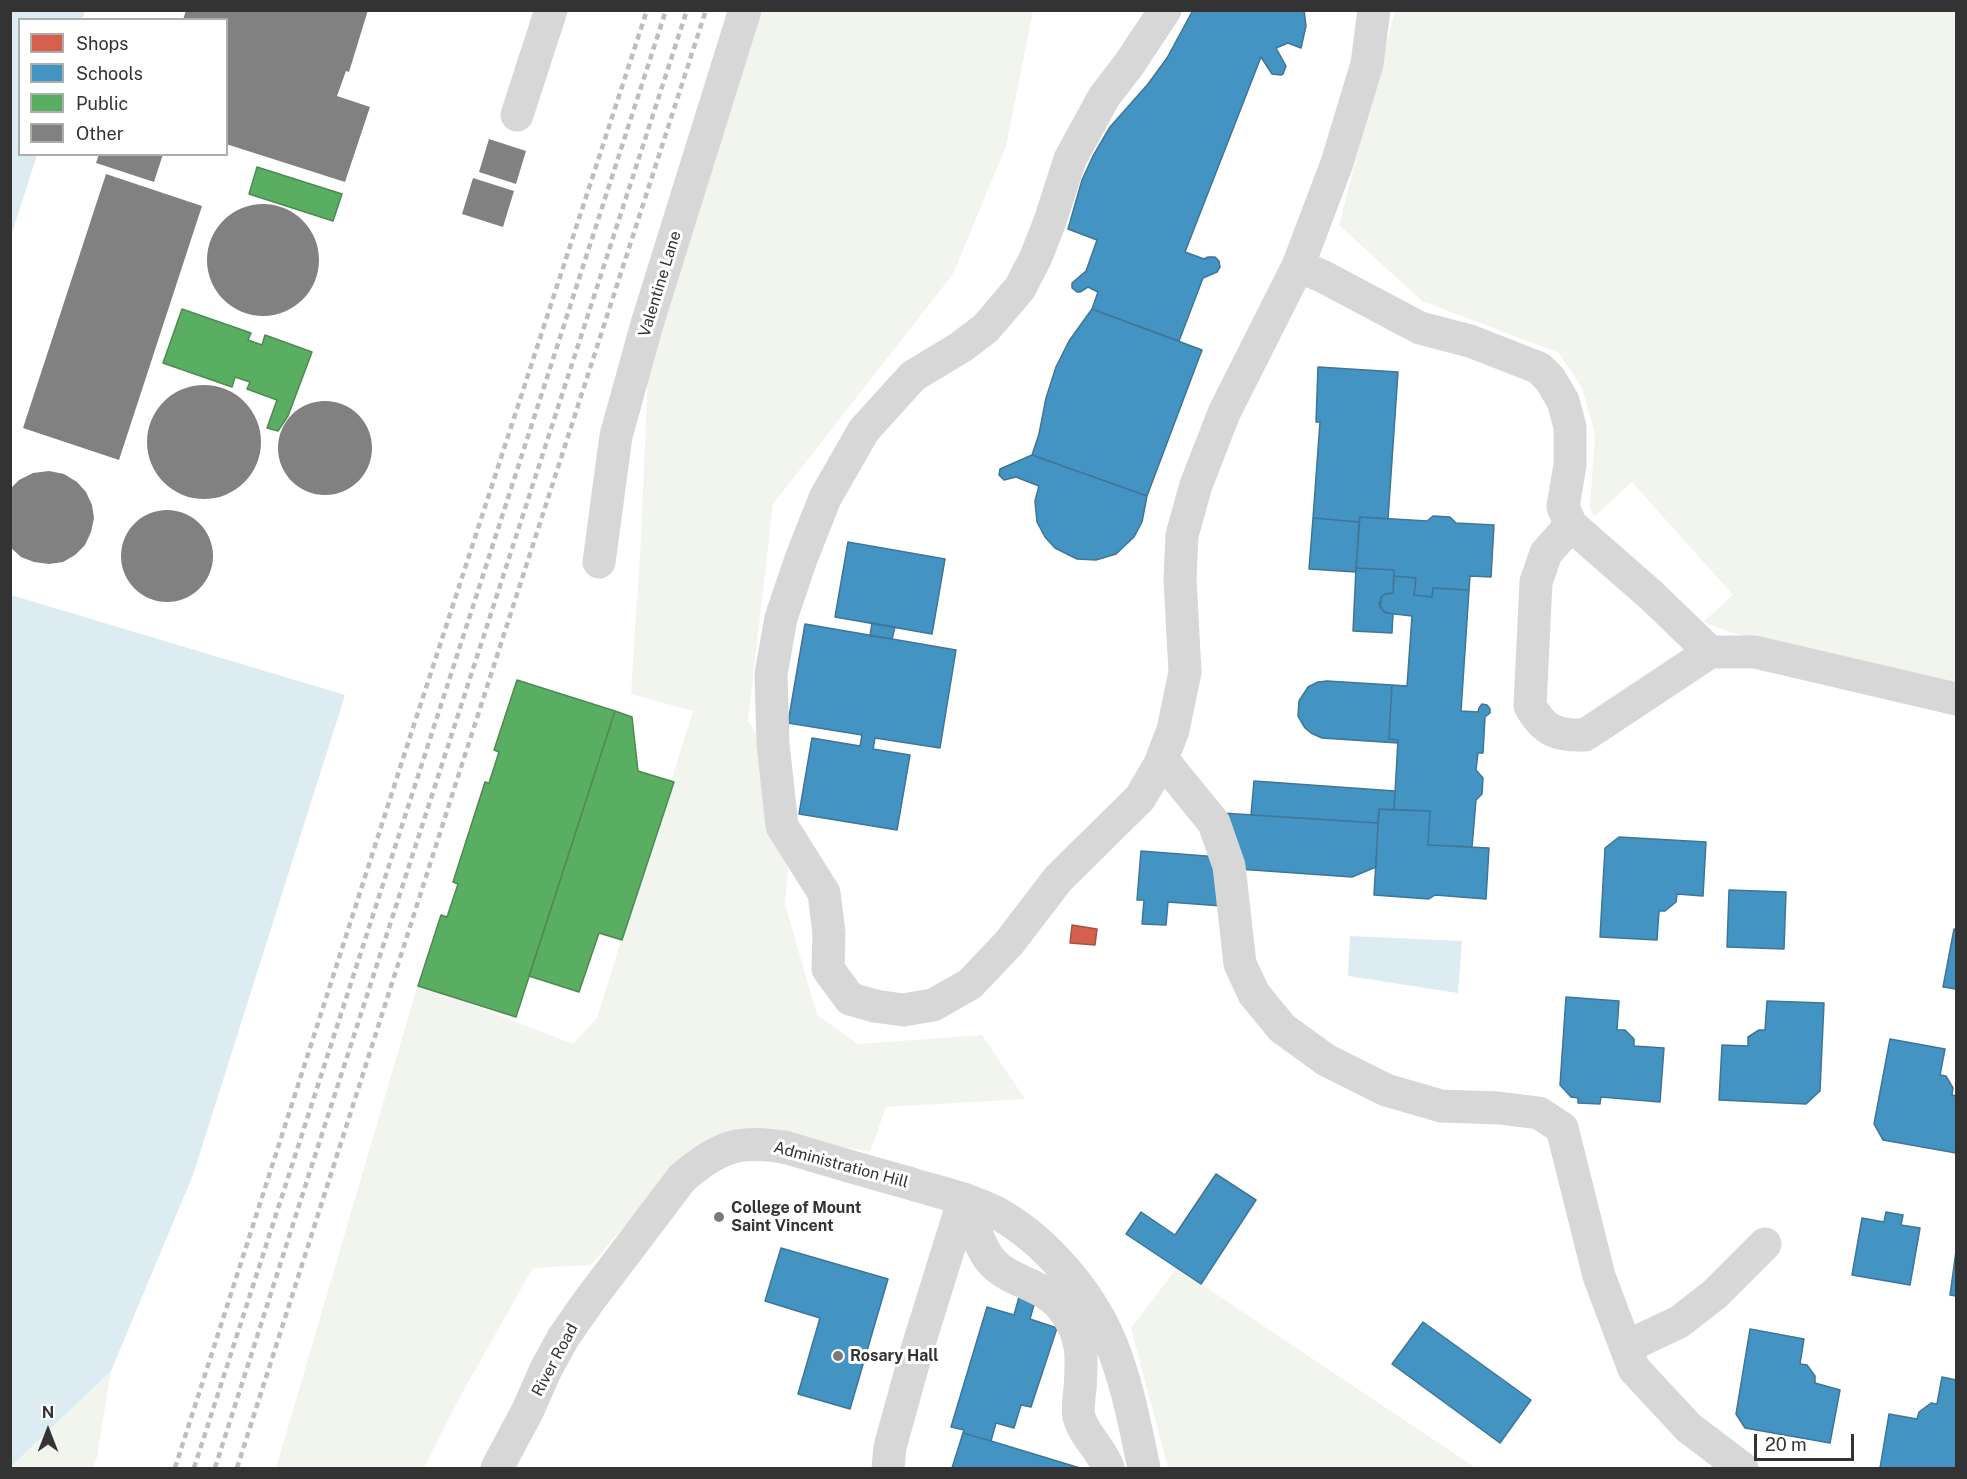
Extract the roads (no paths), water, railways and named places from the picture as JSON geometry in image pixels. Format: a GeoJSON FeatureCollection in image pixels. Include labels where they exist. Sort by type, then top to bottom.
{"type":"FeatureCollection","features":[{"type":"Feature","properties":{"kind":"street"},"geometry":{"type":"LineString","coordinates":[[516,115],[551,10]]}},
{"type":"Feature","properties":{"kind":"street","name":"Valentine Lane"},"geometry":{"type":"LineString","coordinates":[[600,562],[616,436],[647,324],[745,10]]}},
{"type":"Feature","properties":{"kind":"street"},"geometry":{"type":"LineString","coordinates":[[1165,10],[1104,97],[1070,159],[1050,221],[1036,257],[1020,288],[986,327],[961,347],[913,376],[864,430],[825,498],[781,618],[771,674],[773,744],[782,826],[824,893],[829,933],[828,969],[850,999],[903,1010],[933,1005],[970,984],[1009,943],[1058,879],[1140,798],[1162,759],[1173,730],[1185,672],[1180,579],[1182,535],[1196,485],[1224,413],[1298,266],[1336,163],[1367,64],[1374,10]]}},
{"type":"Feature","properties":{"kind":"street"},"geometry":{"type":"LineString","coordinates":[[1298,266],[1420,327],[1470,342],[1539,368],[1550,380],[1563,401],[1570,427],[1570,465],[1563,507],[1571,525],[1652,596],[1710,652]]}},
{"type":"Feature","properties":{"kind":"street"},"geometry":{"type":"LineString","coordinates":[[1571,525],[1546,553],[1536,582],[1530,706],[1538,720],[1550,730],[1567,736],[1586,735],[1710,652],[1755,652],[1956,699]]}},
{"type":"Feature","properties":{"kind":"street"},"geometry":{"type":"LineString","coordinates":[[1162,759],[1214,823],[1229,866],[1240,964],[1254,994],[1282,1028],[1326,1060],[1386,1090],[1441,1106],[1499,1108],[1539,1113],[1562,1128],[1599,1276],[1634,1370],[1689,1428],[1742,1468]]}},
{"type":"Feature","properties":{"kind":"street","name":"Administration Hill"},"geometry":{"type":"LineString","coordinates":[[622,1258],[682,1178],[701,1161],[740,1145],[763,1143],[788,1149],[964,1199],[995,1212],[1044,1247],[1092,1307],[1110,1340],[1122,1374],[1144,1468]]}},
{"type":"Feature","properties":{"kind":"street"},"geometry":{"type":"LineString","coordinates":[[888,1468],[890,1447],[916,1353],[964,1199]]}},
{"type":"Feature","properties":{"kind":"street"},"geometry":{"type":"LineString","coordinates":[[964,1199],[986,1254],[994,1264],[1005,1272],[1050,1294],[1064,1310],[1077,1333],[1083,1354],[1078,1415],[1083,1427],[1106,1460],[1108,1468]]}},
{"type":"Feature","properties":{"kind":"street"},"geometry":{"type":"LineString","coordinates":[[1626,1347],[1679,1322],[1715,1294],[1765,1245]]}},
{"type":"Feature","properties":{"kind":"street","name":"River Road"},"geometry":{"type":"LineString","coordinates":[[497,1468],[564,1338],[622,1258]]}},
{"type":"Feature","properties":{"kind":"railway"},"geometry":{"type":"LineString","coordinates":[[175,1468],[647,10]]}},
{"type":"Feature","properties":{"kind":"railway"},"geometry":{"type":"LineString","coordinates":[[194,1468],[666,10]]}},
{"type":"Feature","properties":{"kind":"railway"},"geometry":{"type":"LineString","coordinates":[[215,1468],[687,10]]}},
{"type":"Feature","properties":{"kind":"railway"},"geometry":{"type":"LineString","coordinates":[[237,1468],[706,10]]}},
{"type":"Feature","properties":{"kind":"place","name":"College of Mount Saint Vincent"},"geometry":{"type":"Point","coordinates":[719,1217]}},
{"type":"Feature","properties":{"kind":"place","name":"Rosary Hall"},"geometry":{"type":"Point","coordinates":[838,1356]}}]}
